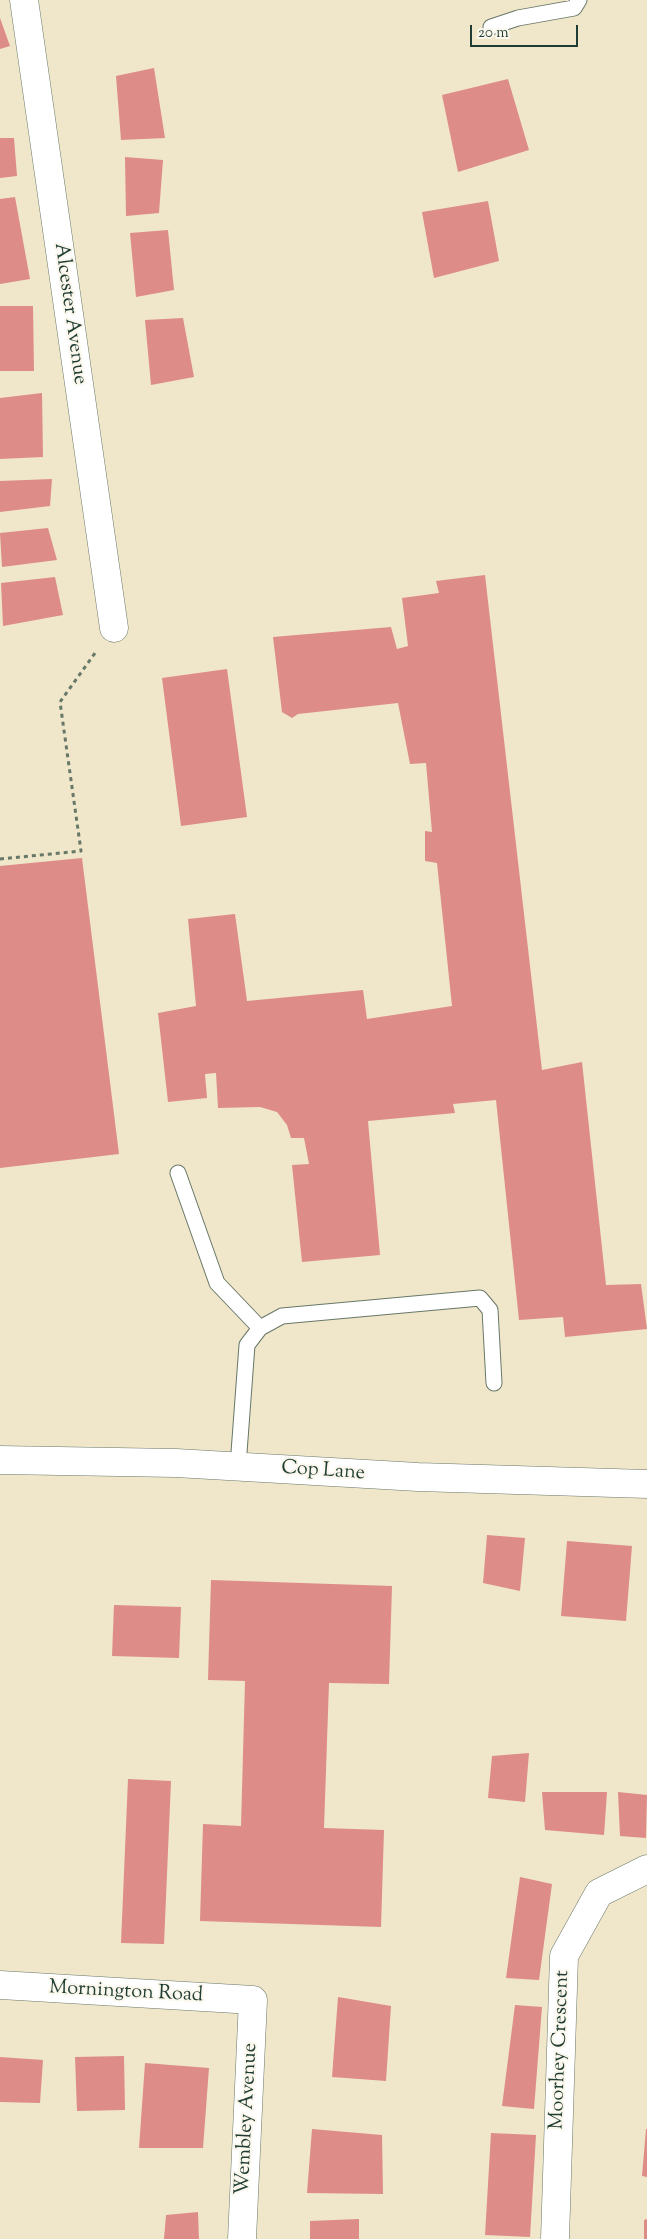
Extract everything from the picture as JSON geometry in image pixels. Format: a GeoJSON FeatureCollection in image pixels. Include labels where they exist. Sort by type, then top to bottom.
{"type":"FeatureCollection","features":[{"type":"Feature","properties":{"kind":"street","name":"Alcester Avenue"},"geometry":{"type":"LineString","coordinates":[[24,0],[114,628]]}},
{"type":"Feature","properties":{"kind":"street","name":"Cop Lane"},"geometry":{"type":"LineString","coordinates":[[0,1460],[238,1466],[418,1477],[647,1484]]}},
{"type":"Feature","properties":{"kind":"street","name":"Moorhey Crescent"},"geometry":{"type":"LineString","coordinates":[[555,2239],[564,1956],[599,1893],[647,1869]]}},
{"type":"Feature","properties":{"kind":"street","name":"Mornington Road"},"geometry":{"type":"LineString","coordinates":[[0,1986],[253,2000]]}},
{"type":"Feature","properties":{"kind":"street","name":"Wembley Avenue"},"geometry":{"type":"LineString","coordinates":[[242,2239],[253,2000]]}},
{"type":"Feature","properties":{"kind":"lane"},"geometry":{"type":"LineString","coordinates":[[491,27],[518,18],[574,8],[580,0]]}},
{"type":"Feature","properties":{"kind":"lane"},"geometry":{"type":"LineString","coordinates":[[178,1173],[217,1283],[260,1328]]}},
{"type":"Feature","properties":{"kind":"lane"},"geometry":{"type":"LineString","coordinates":[[238,1466],[247,1345],[260,1328],[282,1316],[480,1298],[490,1310],[494,1383]]}},
{"type":"Feature","properties":{"kind":"path"},"geometry":{"type":"LineString","coordinates":[[0,859],[82,851],[60,702],[114,628]]}},
{"type":"Feature","properties":{"kind":"building"},"geometry":{"type":"Polygon","coordinates":[[[0,18],[10,46],[0,49],[0,18]]]}},
{"type":"Feature","properties":{"kind":"building"},"geometry":{"type":"Polygon","coordinates":[[[154,68],[165,138],[121,140],[116,76],[154,68]]]}},
{"type":"Feature","properties":{"kind":"building"},"geometry":{"type":"Polygon","coordinates":[[[508,79],[529,150],[458,172],[442,95],[508,79]]]}},
{"type":"Feature","properties":{"kind":"building"},"geometry":{"type":"Polygon","coordinates":[[[0,138],[14,138],[17,176],[0,178],[0,138]]]}},
{"type":"Feature","properties":{"kind":"building"},"geometry":{"type":"Polygon","coordinates":[[[125,157],[163,160],[159,213],[126,216],[125,157]]]}},
{"type":"Feature","properties":{"kind":"building"},"geometry":{"type":"Polygon","coordinates":[[[15,197],[30,279],[0,284],[0,199],[15,197]]]}},
{"type":"Feature","properties":{"kind":"building"},"geometry":{"type":"Polygon","coordinates":[[[488,201],[499,261],[434,278],[422,212],[488,201]]]}},
{"type":"Feature","properties":{"kind":"building"},"geometry":{"type":"Polygon","coordinates":[[[168,230],[174,290],[136,297],[130,233],[168,230]]]}},
{"type":"Feature","properties":{"kind":"building"},"geometry":{"type":"Polygon","coordinates":[[[0,306],[33,306],[34,371],[0,371],[0,306]]]}},
{"type":"Feature","properties":{"kind":"building"},"geometry":{"type":"Polygon","coordinates":[[[183,318],[194,377],[151,385],[145,320],[183,318]]]}},
{"type":"Feature","properties":{"kind":"building"},"geometry":{"type":"Polygon","coordinates":[[[42,393],[43,457],[0,459],[0,398],[42,393]]]}},
{"type":"Feature","properties":{"kind":"building"},"geometry":{"type":"Polygon","coordinates":[[[52,479],[50,506],[0,512],[0,481],[52,479]]]}},
{"type":"Feature","properties":{"kind":"building"},"geometry":{"type":"Polygon","coordinates":[[[48,528],[57,560],[2,567],[0,533],[48,528]]]}},
{"type":"Feature","properties":{"kind":"building"},"geometry":{"type":"Polygon","coordinates":[[[485,575],[542,1070],[582,1062],[606,1285],[641,1284],[647,1329],[565,1337],[563,1317],[519,1320],[496,1100],[453,1104],[455,1113],[368,1121],[380,1255],[302,1262],[292,1165],[309,1164],[304,1138],[291,1138],[287,1125],[277,1112],[260,1107],[218,1108],[216,1073],[205,1074],[207,1098],[168,1102],[158,1013],[196,1006],[188,919],[235,914],[247,1001],[363,990],[367,1019],[452,1006],[437,863],[425,861],[425,831],[432,832],[426,763],[410,764],[398,703],[298,714],[292,718],[282,712],[273,637],[391,627],[397,649],[408,646],[402,598],[439,593],[436,581],[485,575]]]}},
{"type":"Feature","properties":{"kind":"building"},"geometry":{"type":"Polygon","coordinates":[[[55,577],[63,615],[3,626],[1,583],[55,577]]]}},
{"type":"Feature","properties":{"kind":"building"},"geometry":{"type":"Polygon","coordinates":[[[227,669],[247,817],[181,826],[162,678],[227,669]]]}},
{"type":"Feature","properties":{"kind":"building"},"geometry":{"type":"Polygon","coordinates":[[[82,858],[119,1154],[0,1168],[0,866],[82,858]]]}},
{"type":"Feature","properties":{"kind":"building"},"geometry":{"type":"Polygon","coordinates":[[[487,1535],[525,1538],[520,1591],[483,1583],[487,1535]]]}},
{"type":"Feature","properties":{"kind":"building"},"geometry":{"type":"Polygon","coordinates":[[[567,1541],[632,1546],[626,1621],[561,1616],[567,1541]]]}},
{"type":"Feature","properties":{"kind":"building"},"geometry":{"type":"Polygon","coordinates":[[[211,1580],[392,1586],[389,1684],[329,1683],[324,1828],[384,1830],[381,1927],[200,1921],[203,1824],[241,1826],[245,1681],[208,1680],[211,1580]]]}},
{"type":"Feature","properties":{"kind":"building"},"geometry":{"type":"Polygon","coordinates":[[[114,1605],[181,1607],[179,1658],[112,1656],[114,1605]]]}},
{"type":"Feature","properties":{"kind":"building"},"geometry":{"type":"Polygon","coordinates":[[[529,1753],[525,1802],[488,1798],[492,1756],[529,1753]]]}},
{"type":"Feature","properties":{"kind":"building"},"geometry":{"type":"Polygon","coordinates":[[[128,1779],[171,1781],[164,1944],[121,1943],[128,1779]]]}},
{"type":"Feature","properties":{"kind":"building"},"geometry":{"type":"Polygon","coordinates":[[[542,1792],[607,1792],[604,1835],[545,1830],[542,1792]]]}},
{"type":"Feature","properties":{"kind":"building"},"geometry":{"type":"Polygon","coordinates":[[[618,1792],[647,1795],[646,1838],[620,1836],[618,1792]]]}},
{"type":"Feature","properties":{"kind":"building"},"geometry":{"type":"Polygon","coordinates":[[[520,1877],[552,1884],[539,1980],[506,1978],[520,1877]]]}},
{"type":"Feature","properties":{"kind":"building"},"geometry":{"type":"Polygon","coordinates":[[[338,1997],[391,2006],[386,2081],[332,2077],[338,1997]]]}},
{"type":"Feature","properties":{"kind":"building"},"geometry":{"type":"Polygon","coordinates":[[[515,2005],[542,2007],[534,2109],[502,2106],[515,2005]]]}},
{"type":"Feature","properties":{"kind":"building"},"geometry":{"type":"Polygon","coordinates":[[[124,2056],[125,2110],[77,2111],[75,2057],[124,2056]]]}},
{"type":"Feature","properties":{"kind":"building"},"geometry":{"type":"Polygon","coordinates":[[[0,2057],[43,2060],[40,2103],[0,2102],[0,2057]]]}},
{"type":"Feature","properties":{"kind":"building"},"geometry":{"type":"Polygon","coordinates":[[[145,2063],[209,2068],[203,2148],[139,2148],[145,2063]]]}},
{"type":"Feature","properties":{"kind":"building"},"geometry":{"type":"Polygon","coordinates":[[[312,2129],[382,2135],[383,2194],[307,2193],[312,2129]]]}},
{"type":"Feature","properties":{"kind":"building"},"geometry":{"type":"Polygon","coordinates":[[[647,2129],[647,2177],[642,2176],[647,2129]]]}},
{"type":"Feature","properties":{"kind":"building"},"geometry":{"type":"Polygon","coordinates":[[[491,2133],[536,2135],[530,2237],[485,2235],[491,2133]]]}},
{"type":"Feature","properties":{"kind":"building"},"geometry":{"type":"Polygon","coordinates":[[[198,2212],[199,2239],[164,2239],[166,2215],[198,2212]]]}},
{"type":"Feature","properties":{"kind":"building"},"geometry":{"type":"Polygon","coordinates":[[[359,2219],[359,2239],[310,2239],[310,2221],[359,2219]]]}},
{"type":"Feature","properties":{"kind":"building"},"geometry":{"type":"Polygon","coordinates":[[[647,2219],[647,2239],[644,2239],[644,2220],[647,2219]]]}}]}
